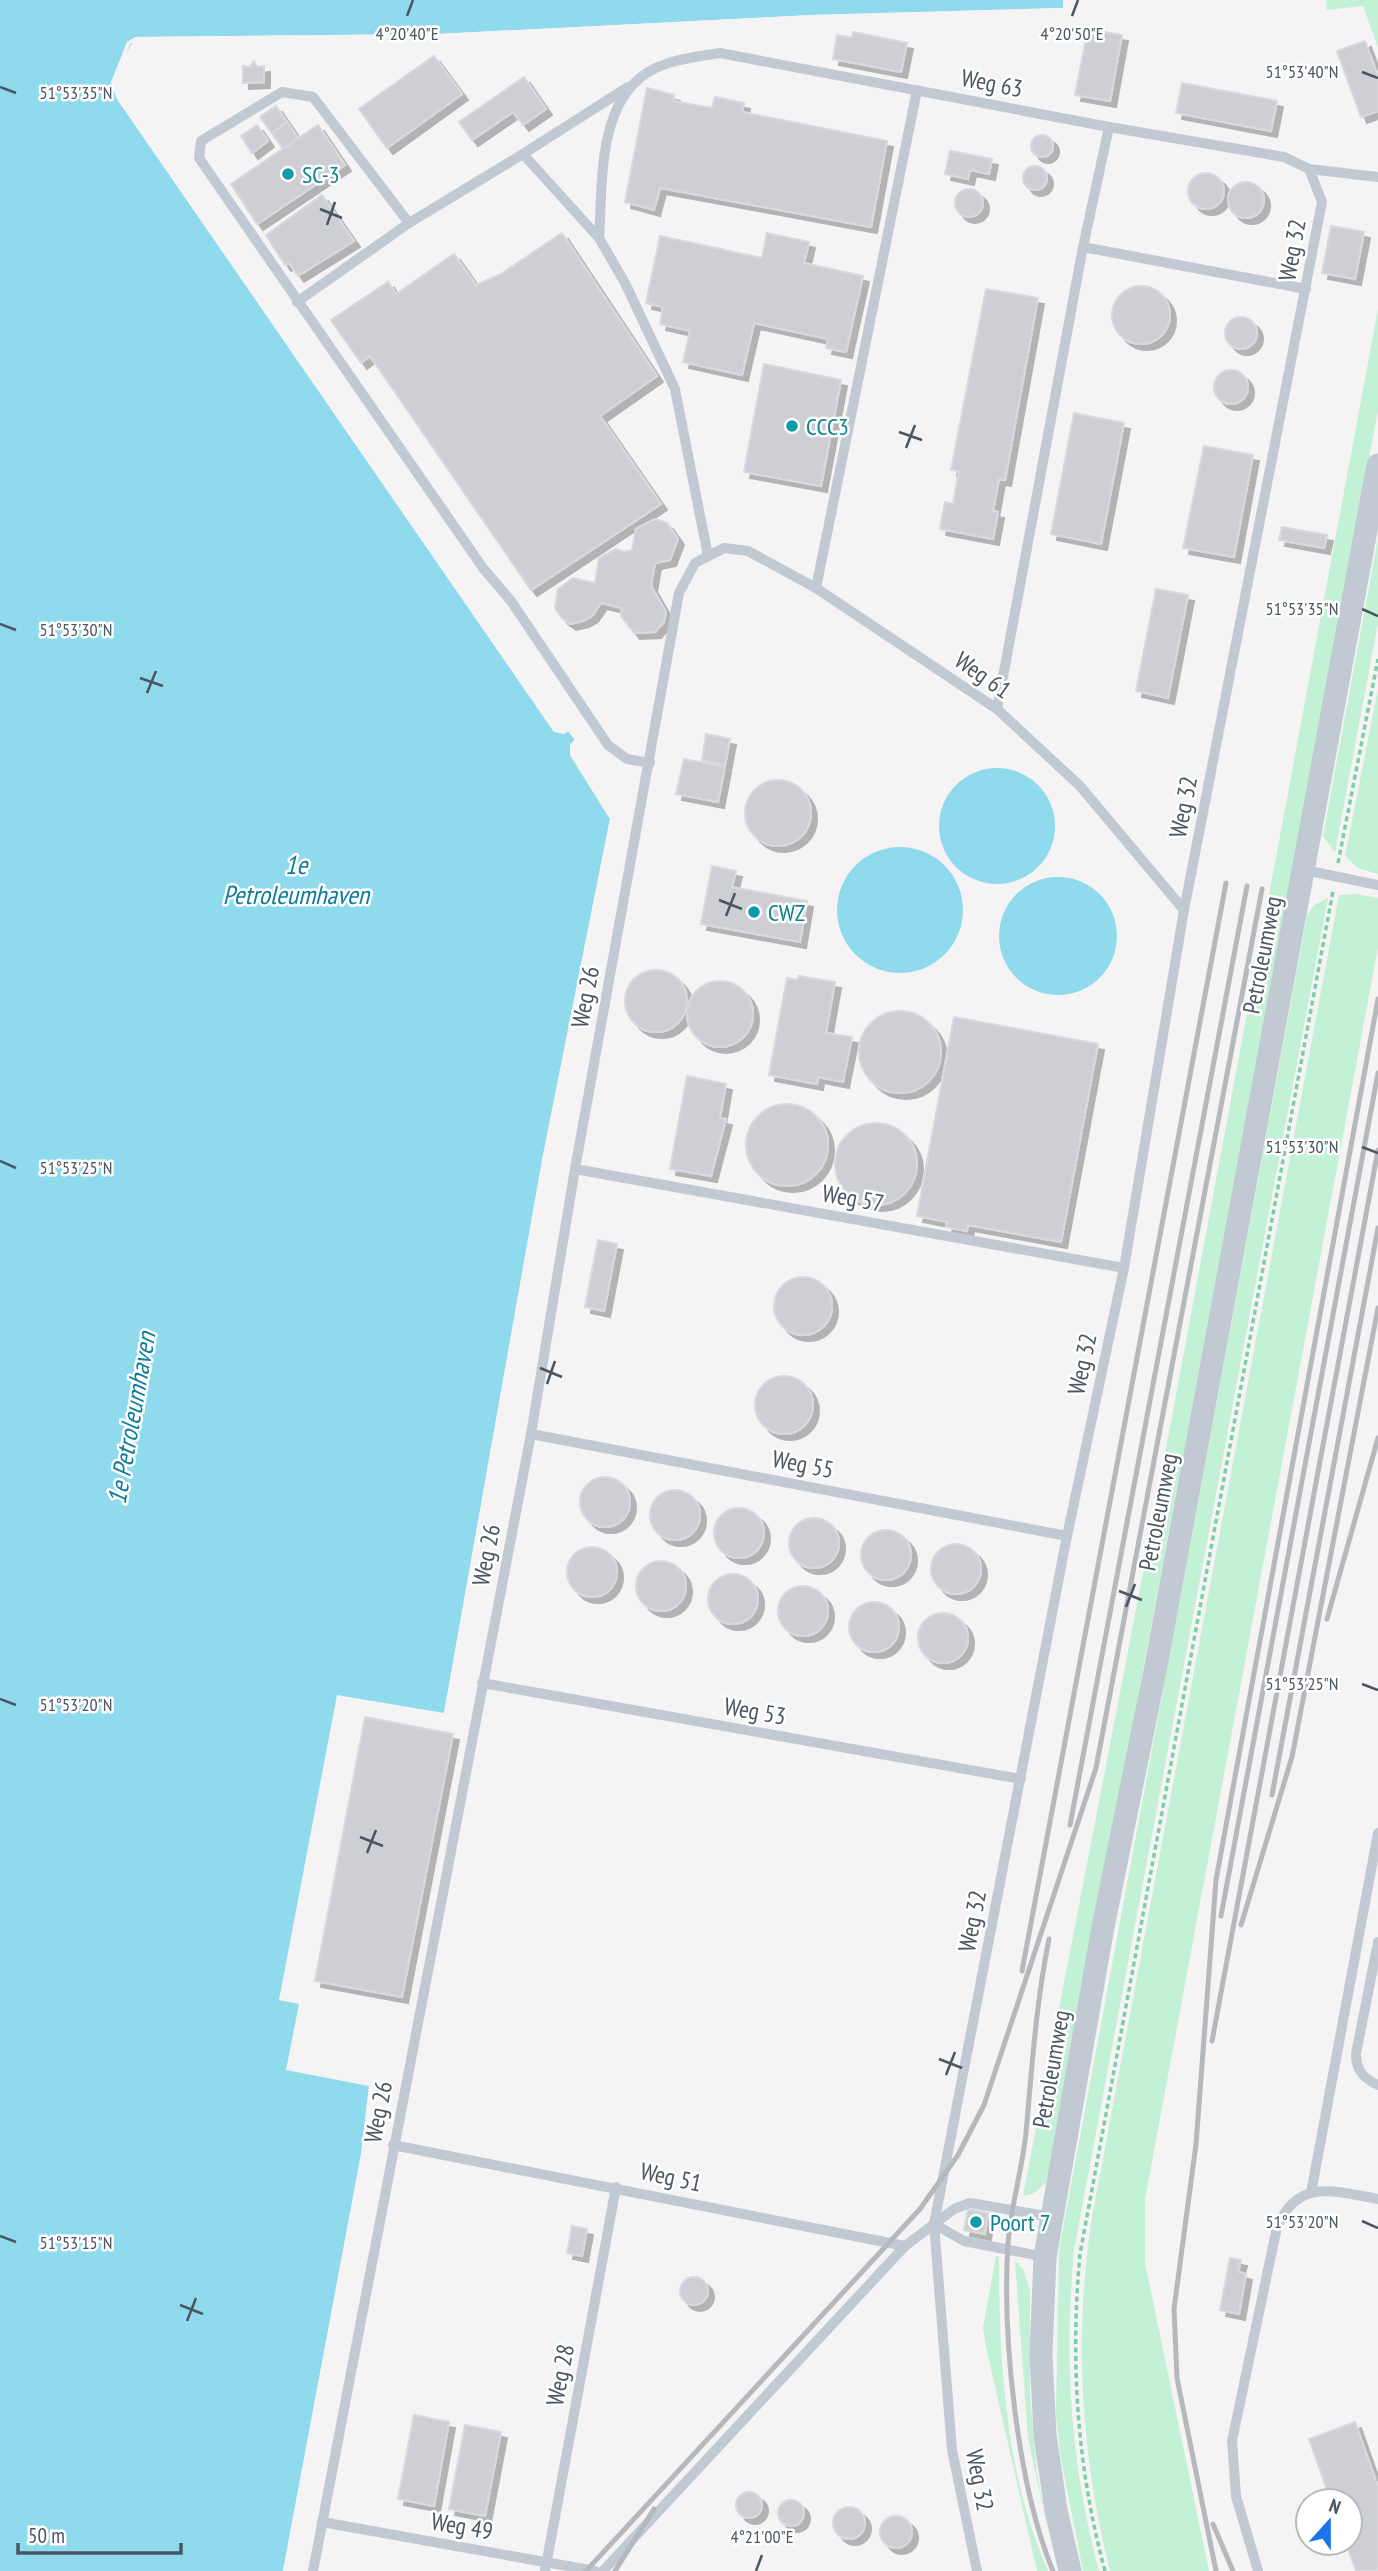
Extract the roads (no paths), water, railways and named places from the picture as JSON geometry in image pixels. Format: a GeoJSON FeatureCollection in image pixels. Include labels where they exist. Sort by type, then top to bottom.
{"type":"FeatureCollection","features":[{"type":"Feature","properties":{"kind":"street","name":"Petroleumweg"},"geometry":{"type":"LineString","coordinates":[[1070,2571],[1056,2510],[1045,2435],[1041,2355],[1045,2257],[1103,1927],[1156,1666],[1378,465]]}},
{"type":"Feature","properties":{"kind":"lane","name":"Weg 63"},"geometry":{"type":"LineString","coordinates":[[628,87],[664,64],[720,53],[1109,127],[1284,157],[1310,169],[1378,177]]}},
{"type":"Feature","properties":{"kind":"lane"},"geometry":{"type":"LineString","coordinates":[[297,302],[410,223],[628,87]]}},
{"type":"Feature","properties":{"kind":"lane"},"geometry":{"type":"LineString","coordinates":[[599,238],[605,141],[628,87]]}},
{"type":"Feature","properties":{"kind":"lane"},"geometry":{"type":"LineString","coordinates":[[816,588],[917,90]]}},
{"type":"Feature","properties":{"kind":"lane"},"geometry":{"type":"LineString","coordinates":[[410,223],[313,97],[282,92],[201,141],[199,158],[483,568],[511,601],[608,745],[627,759],[650,763]]}},
{"type":"Feature","properties":{"kind":"lane"},"geometry":{"type":"LineString","coordinates":[[997,709],[1083,247],[1109,127]]}},
{"type":"Feature","properties":{"kind":"lane"},"geometry":{"type":"LineString","coordinates":[[523,154],[599,238],[625,283],[675,389],[708,556]]}},
{"type":"Feature","properties":{"kind":"lane","name":"Weg 32"},"geometry":{"type":"LineString","coordinates":[[977,2571],[952,2450],[933,2224],[1067,1535],[1124,1268],[1184,910],[1322,202],[1310,169]]}},
{"type":"Feature","properties":{"kind":"lane"},"geometry":{"type":"LineString","coordinates":[[1083,247],[1306,289]]}},
{"type":"Feature","properties":{"kind":"lane","name":"Weg 61"},"geometry":{"type":"LineString","coordinates":[[708,556],[724,548],[748,551],[816,588],[997,709],[1080,786],[1184,910]]}},
{"type":"Feature","properties":{"kind":"lane","name":"Weg 26"},"geometry":{"type":"LineString","coordinates":[[313,2571],[531,1434],[575,1169],[679,593],[695,563],[708,556]]}},
{"type":"Feature","properties":{"kind":"lane"},"geometry":{"type":"LineString","coordinates":[[1304,870],[1378,886]]}},
{"type":"Feature","properties":{"kind":"lane","name":"Weg 57"},"geometry":{"type":"LineString","coordinates":[[575,1169],[1124,1268]]}},
{"type":"Feature","properties":{"kind":"lane","name":"Weg 55"},"geometry":{"type":"LineString","coordinates":[[531,1434],[1067,1535]]}},
{"type":"Feature","properties":{"kind":"lane","name":"Weg 53"},"geometry":{"type":"LineString","coordinates":[[482,1683],[1021,1779]]}},
{"type":"Feature","properties":{"kind":"lane"},"geometry":{"type":"LineString","coordinates":[[1311,2193],[1378,1833]]}},
{"type":"Feature","properties":{"kind":"lane"},"geometry":{"type":"LineString","coordinates":[[1378,1942],[1356,2054],[1356,2065],[1362,2074],[1378,2085]]}},
{"type":"Feature","properties":{"kind":"lane","name":"Weg 51"},"geometry":{"type":"LineString","coordinates":[[393,2145],[617,2187],[905,2246]]}},
{"type":"Feature","properties":{"kind":"lane","name":"Weg 28"},"geometry":{"type":"LineString","coordinates":[[546,2567],[617,2187]]}},
{"type":"Feature","properties":{"kind":"lane"},"geometry":{"type":"LineString","coordinates":[[1258,2571],[1236,2496],[1231,2458],[1236,2408],[1277,2227],[1284,2210],[1298,2197],[1311,2193],[1336,2191],[1378,2199]]}},
{"type":"Feature","properties":{"kind":"lane"},"geometry":{"type":"LineString","coordinates":[[603,2571],[905,2246],[954,2209],[970,2203],[1052,2217]]}},
{"type":"Feature","properties":{"kind":"lane"},"geometry":{"type":"LineString","coordinates":[[933,2224],[964,2241],[1045,2257]]}},
{"type":"Feature","properties":{"kind":"lane","name":"Weg 49"},"geometry":{"type":"LineString","coordinates":[[322,2522],[546,2567],[595,2571]]}},
{"type":"Feature","properties":{"kind":"water","name":"1e Petroleumhaven"},"geometry":{"type":"Polygon","coordinates":[[[0,0],[1063,0],[1063,8],[812,15],[437,34],[135,37],[111,82],[117,99],[554,732],[564,734],[568,731],[575,740],[570,745],[570,755],[610,819],[543,1155],[444,1713],[337,1695],[279,2000],[299,2004],[286,2070],[369,2086],[361,2154],[283,2571],[0,2571],[0,0]]]}},
{"type":"Feature","properties":{"kind":"water"},"geometry":{"type":"Polygon","coordinates":[[[997,768],[1019,773],[1038,785],[1050,804],[1055,826],[1050,848],[1038,867],[1019,879],[997,884],[975,879],[956,867],[944,848],[939,826],[944,804],[956,785],[975,773],[997,768]]]}},
{"type":"Feature","properties":{"kind":"water"},"geometry":{"type":"Polygon","coordinates":[[[900,847],[924,851],[945,865],[959,886],[963,910],[959,934],[945,955],[924,969],[900,973],[876,969],[855,955],[841,934],[837,910],[841,886],[855,865],[876,851],[900,847]]]}},
{"type":"Feature","properties":{"kind":"water"},"geometry":{"type":"Polygon","coordinates":[[[1058,877],[1081,882],[1100,894],[1112,913],[1117,936],[1112,959],[1100,978],[1081,990],[1058,995],[1035,990],[1016,978],[1004,959],[999,936],[1004,913],[1016,894],[1035,882],[1058,877]]]}},
{"type":"Feature","properties":{"kind":"railway"},"geometry":{"type":"LineString","coordinates":[[1022,1971],[1226,883]]}},
{"type":"Feature","properties":{"kind":"railway"},"geometry":{"type":"LineString","coordinates":[[1070,1825],[1247,886]]}},
{"type":"Feature","properties":{"kind":"railway"},"geometry":{"type":"LineString","coordinates":[[586,2571],[920,2209],[958,2155],[984,2105],[1096,1768],[1262,889]]}},
{"type":"Feature","properties":{"kind":"railway"},"geometry":{"type":"LineString","coordinates":[[1216,2571],[1177,2378],[1174,2309],[1196,2144],[1216,1880],[1378,999]]}},
{"type":"Feature","properties":{"kind":"railway"},"geometry":{"type":"LineString","coordinates":[[1221,1916],[1378,1073]]}},
{"type":"Feature","properties":{"kind":"railway"},"geometry":{"type":"LineString","coordinates":[[1212,2041],[1378,1150]]}},
{"type":"Feature","properties":{"kind":"railway"},"geometry":{"type":"LineString","coordinates":[[1272,1795],[1378,1228]]}},
{"type":"Feature","properties":{"kind":"railway"},"geometry":{"type":"LineString","coordinates":[[1241,1925],[1292,1757],[1378,1308]]}},
{"type":"Feature","properties":{"kind":"railway"},"geometry":{"type":"LineString","coordinates":[[1327,1619],[1378,1438]]}},
{"type":"Feature","properties":{"kind":"railway"},"geometry":{"type":"LineString","coordinates":[[1049,1939],[1038,2011],[1024,2147],[1009,2229],[1007,2322],[1021,2454],[1040,2536],[1053,2571]]}},
{"type":"Feature","properties":{"kind":"railway"},"geometry":{"type":"LineString","coordinates":[[615,2571],[654,2509]]}},
{"type":"Feature","properties":{"kind":"railway"},"geometry":{"type":"LineString","coordinates":[[1213,2524],[1233,2571]]}},
{"type":"Feature","properties":{"kind":"place","name":"SC-3"},"geometry":{"type":"Point","coordinates":[288,174]}},
{"type":"Feature","properties":{"kind":"place","name":"CCC3"},"geometry":{"type":"Point","coordinates":[792,426]}},
{"type":"Feature","properties":{"kind":"place","name":"CWZ"},"geometry":{"type":"Point","coordinates":[754,912]}},
{"type":"Feature","properties":{"kind":"place","name":"Poort 7"},"geometry":{"type":"Point","coordinates":[976,2222]}}]}
